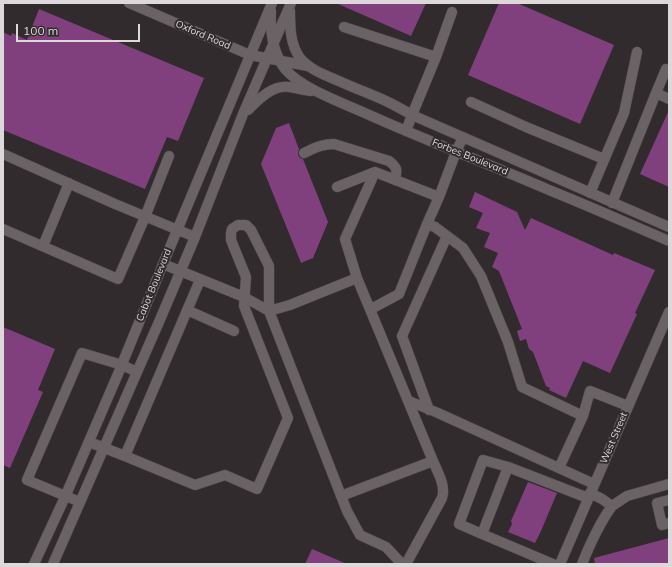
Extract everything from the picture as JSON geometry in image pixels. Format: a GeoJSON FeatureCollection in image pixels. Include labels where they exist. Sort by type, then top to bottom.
{"type":"FeatureCollection","features":[{"type":"Feature","properties":{"kind":"street","name":"Oxford Road"},"geometry":{"type":"LineString","coordinates":[[129,3],[250,55],[280,61]]}},
{"type":"Feature","properties":{"kind":"street","name":"Cabot Boulevard"},"geometry":{"type":"LineString","coordinates":[[34,564],[65,497],[122,365],[272,4]]}},
{"type":"Feature","properties":{"kind":"street","name":"Forbes Boulevard"},"geometry":{"type":"LineString","coordinates":[[272,4],[271,27],[275,52],[286,69],[299,81],[320,93],[406,131],[551,190],[669,241]]}},
{"type":"Feature","properties":{"kind":"street","name":"Cabot Boulevard"},"geometry":{"type":"LineString","coordinates":[[53,564],[180,271],[243,114],[290,4]]}},
{"type":"Feature","properties":{"kind":"street","name":"Forbes Boulevard"},"geometry":{"type":"LineString","coordinates":[[290,4],[290,29],[293,42],[300,57],[308,66]]}},
{"type":"Feature","properties":{"kind":"street"},"geometry":{"type":"LineString","coordinates":[[406,131],[436,58],[452,12]]}},
{"type":"Feature","properties":{"kind":"street"},"geometry":{"type":"LineString","coordinates":[[344,27],[436,58]]}},
{"type":"Feature","properties":{"kind":"street"},"geometry":{"type":"LineString","coordinates":[[590,193],[624,113],[637,52]]}},
{"type":"Feature","properties":{"kind":"street","name":"Forbes Boulevard"},"geometry":{"type":"LineString","coordinates":[[280,61],[308,66],[390,104],[412,116],[669,227]]}},
{"type":"Feature","properties":{"kind":"street"},"geometry":{"type":"LineString","coordinates":[[599,211],[608,201],[666,69],[669,70]]}},
{"type":"Feature","properties":{"kind":"street"},"geometry":{"type":"LineString","coordinates":[[243,114],[262,96],[279,88],[288,87],[320,93]]}},
{"type":"Feature","properties":{"kind":"street"},"geometry":{"type":"LineString","coordinates":[[656,93],[669,99]]}},
{"type":"Feature","properties":{"kind":"street"},"geometry":{"type":"LineString","coordinates":[[471,102],[526,127],[604,159]]}},
{"type":"Feature","properties":{"kind":"street"},"geometry":{"type":"LineString","coordinates":[[371,309],[398,294],[463,137]]}},
{"type":"Feature","properties":{"kind":"street"},"geometry":{"type":"LineString","coordinates":[[304,153],[321,145],[334,144],[389,161],[395,165],[397,171],[395,180]]}},
{"type":"Feature","properties":{"kind":"street"},"geometry":{"type":"LineString","coordinates":[[3,154],[194,237]]}},
{"type":"Feature","properties":{"kind":"street"},"geometry":{"type":"LineString","coordinates":[[3,229],[118,279],[170,156]]}},
{"type":"Feature","properties":{"kind":"street"},"geometry":{"type":"LineString","coordinates":[[337,187],[375,172],[439,198]]}},
{"type":"Feature","properties":{"kind":"street"},"geometry":{"type":"LineString","coordinates":[[375,172],[345,239],[357,278],[409,401],[443,487],[442,498],[406,564]]}},
{"type":"Feature","properties":{"kind":"street"},"geometry":{"type":"LineString","coordinates":[[43,246],[69,183]]}},
{"type":"Feature","properties":{"kind":"street"},"geometry":{"type":"LineString","coordinates":[[427,224],[436,227],[463,248],[481,276],[508,342],[522,387],[583,416]]}},
{"type":"Feature","properties":{"kind":"street"},"geometry":{"type":"LineString","coordinates":[[89,442],[195,485],[225,475],[257,489],[288,418],[244,306],[246,277],[230,236],[232,229],[238,225],[246,225],[251,230],[269,266],[269,311],[347,511],[360,535],[386,547],[402,564]]}},
{"type":"Feature","properties":{"kind":"street"},"geometry":{"type":"LineString","coordinates":[[429,410],[402,336],[447,236]]}},
{"type":"Feature","properties":{"kind":"street"},"geometry":{"type":"LineString","coordinates":[[163,264],[244,297],[269,311],[357,278]]}},
{"type":"Feature","properties":{"kind":"street"},"geometry":{"type":"LineString","coordinates":[[125,456],[200,280]]}},
{"type":"Feature","properties":{"kind":"street"},"geometry":{"type":"LineString","coordinates":[[187,310],[234,331]]}},
{"type":"Feature","properties":{"kind":"street","name":"West Street"},"geometry":{"type":"LineString","coordinates":[[560,564],[669,312]]}},
{"type":"Feature","properties":{"kind":"street"},"geometry":{"type":"LineString","coordinates":[[80,502],[65,497],[28,480],[82,353],[122,365],[137,372]]}},
{"type":"Feature","properties":{"kind":"street"},"geometry":{"type":"LineString","coordinates":[[559,468],[583,416],[590,391],[628,406]]}},
{"type":"Feature","properties":{"kind":"street"},"geometry":{"type":"LineString","coordinates":[[409,401],[559,468],[612,506]]}},
{"type":"Feature","properties":{"kind":"street"},"geometry":{"type":"LineString","coordinates":[[553,564],[459,524],[483,460],[591,492]]}},
{"type":"Feature","properties":{"kind":"street"},"geometry":{"type":"LineString","coordinates":[[341,496],[433,461]]}},
{"type":"Feature","properties":{"kind":"street"},"geometry":{"type":"LineString","coordinates":[[482,534],[508,467]]}},
{"type":"Feature","properties":{"kind":"street"},"geometry":{"type":"LineString","coordinates":[[582,564],[592,539],[603,518],[612,506],[627,496],[669,484]]}},
{"type":"Feature","properties":{"kind":"street"},"geometry":{"type":"LineString","coordinates":[[669,500],[657,503],[662,525],[669,523]]}},
{"type":"Feature","properties":{"kind":"building"},"geometry":{"type":"Polygon","coordinates":[[[336,3],[426,3],[411,36],[336,3]]]}},
{"type":"Feature","properties":{"kind":"building"},"geometry":{"type":"Polygon","coordinates":[[[499,3],[517,3],[614,45],[580,124],[468,75],[499,3]]]}},
{"type":"Feature","properties":{"kind":"building"},"geometry":{"type":"Polygon","coordinates":[[[39,9],[204,78],[178,141],[167,137],[145,189],[3,130],[3,32],[11,36],[12,33],[27,40],[39,9]]]}},
{"type":"Feature","properties":{"kind":"building"},"geometry":{"type":"Polygon","coordinates":[[[669,110],[669,187],[640,174],[669,110]]]}},
{"type":"Feature","properties":{"kind":"building"},"geometry":{"type":"Polygon","coordinates":[[[289,123],[299,149],[298,155],[303,159],[328,222],[313,258],[301,263],[261,164],[276,128],[289,123]]]}},
{"type":"Feature","properties":{"kind":"building"},"geometry":{"type":"Polygon","coordinates":[[[475,192],[517,212],[525,230],[531,218],[613,255],[614,253],[655,270],[610,373],[583,361],[566,398],[549,390],[550,388],[546,386],[533,352],[529,349],[526,339],[520,341],[517,331],[522,329],[499,271],[492,267],[498,253],[484,247],[490,233],[476,228],[483,213],[469,207],[475,192]]]}},
{"type":"Feature","properties":{"kind":"building"},"geometry":{"type":"Polygon","coordinates":[[[3,327],[55,349],[38,390],[43,392],[10,468],[3,465],[3,327]]]}},
{"type":"Feature","properties":{"kind":"building"},"geometry":{"type":"Polygon","coordinates":[[[528,482],[557,493],[535,543],[508,532],[512,524],[511,521],[528,482]]]}},
{"type":"Feature","properties":{"kind":"building"},"geometry":{"type":"Polygon","coordinates":[[[669,538],[669,564],[595,564],[594,558],[669,538]]]}},
{"type":"Feature","properties":{"kind":"building"},"geometry":{"type":"Polygon","coordinates":[[[312,549],[347,564],[305,564],[312,549]]]}}]}
